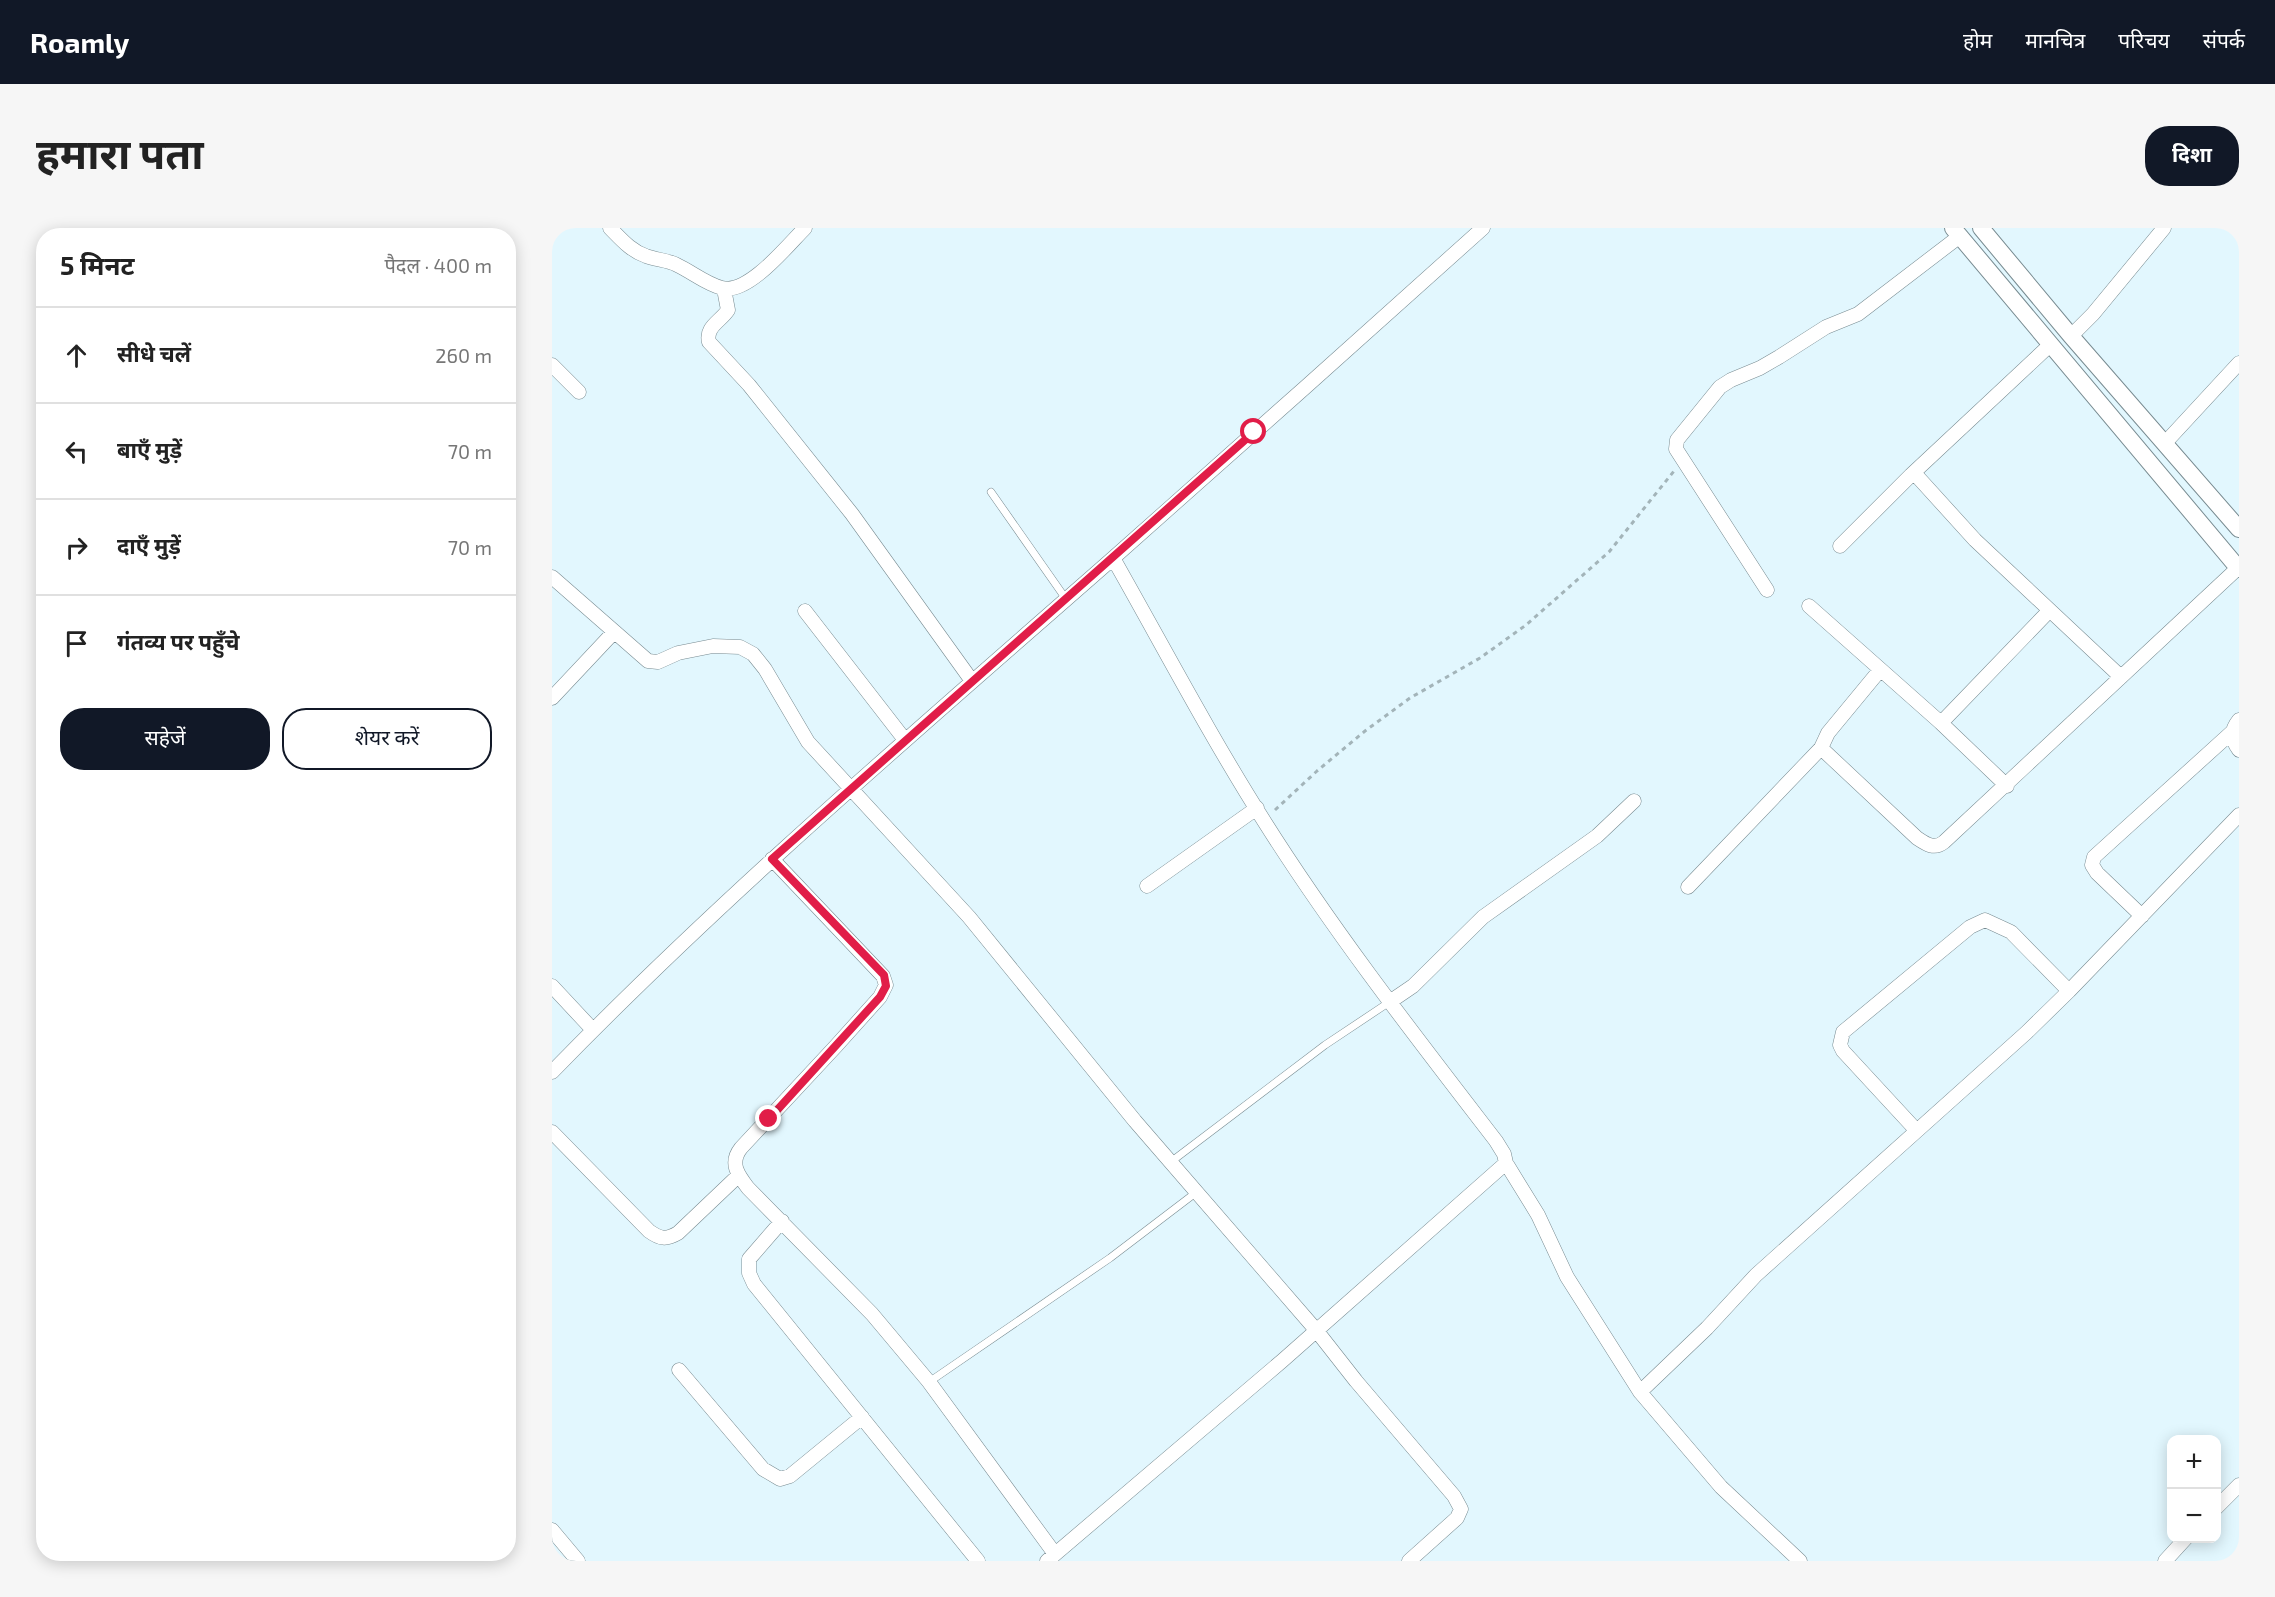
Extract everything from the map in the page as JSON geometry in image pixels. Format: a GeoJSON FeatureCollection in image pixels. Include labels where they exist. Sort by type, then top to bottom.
{"type":"FeatureCollection","features":[{"type":"Feature","properties":{"kind":"street"},"geometry":{"type":"LineString","coordinates":[[610,228],[637,252],[675,264],[724,289],[738,288],[748,282],[806,228]]}},
{"type":"Feature","properties":{"kind":"street"},"geometry":{"type":"LineString","coordinates":[[552,1072],[772,859],[851,787],[1484,228]]}},
{"type":"Feature","properties":{"kind":"street"},"geometry":{"type":"LineString","coordinates":[[1981,228],[2071,336],[2239,529]]}},
{"type":"Feature","properties":{"kind":"street"},"geometry":{"type":"LineString","coordinates":[[2071,336],[2093,315],[2164,228]]}},
{"type":"Feature","properties":{"kind":"street"},"geometry":{"type":"LineString","coordinates":[[1767,590],[1676,449],[1677,440],[1720,387],[1760,368],[1826,327],[1863,310],[1956,232],[2239,568],[2007,786],[1937,846],[1930,846],[1917,838],[1821,748]]}},
{"type":"Feature","properties":{"kind":"street"},"geometry":{"type":"LineString","coordinates":[[724,289],[728,310],[707,335],[709,342],[749,385],[852,514],[972,681]]}},
{"type":"Feature","properties":{"kind":"street"},"geometry":{"type":"LineString","coordinates":[[1840,546],[1911,475],[2050,345]]}},
{"type":"Feature","properties":{"kind":"street"},"geometry":{"type":"LineString","coordinates":[[2164,442],[2239,363]]}},
{"type":"Feature","properties":{"kind":"street"},"geometry":{"type":"LineString","coordinates":[[552,365],[579,392]]}},
{"type":"Feature","properties":{"kind":"street"},"geometry":{"type":"LineString","coordinates":[[1911,475],[1916,475],[1976,540],[2121,677]]}},
{"type":"Feature","properties":{"kind":"street"},"geometry":{"type":"LineString","coordinates":[[1113,558],[1264,821],[1312,893],[1496,1141],[1504,1154],[1506,1163],[1538,1215],[1567,1277],[1640,1392],[1720,1487],[1800,1561]]}},
{"type":"Feature","properties":{"kind":"street"},"geometry":{"type":"LineString","coordinates":[[552,577],[648,661],[658,662],[678,653],[713,646],[740,647],[753,654],[765,669],[808,742],[969,917],[1135,1120],[1316,1330],[1460,1504],[1461,1509],[1456,1518],[1409,1561]]}},
{"type":"Feature","properties":{"kind":"street"},"geometry":{"type":"LineString","coordinates":[[1809,606],[1941,723],[2007,786]]}},
{"type":"Feature","properties":{"kind":"street"},"geometry":{"type":"LineString","coordinates":[[805,611],[905,740]]}},
{"type":"Feature","properties":{"kind":"street"},"geometry":{"type":"LineString","coordinates":[[1941,723],[2049,611]]}},
{"type":"Feature","properties":{"kind":"street"},"geometry":{"type":"LineString","coordinates":[[552,698],[614,632]]}},
{"type":"Feature","properties":{"kind":"street"},"geometry":{"type":"LineString","coordinates":[[1688,887],[1821,748],[1828,733],[1880,670]]}},
{"type":"Feature","properties":{"kind":"street"},"geometry":{"type":"LineString","coordinates":[[2235,726],[2232,738],[2239,750]]}},
{"type":"Feature","properties":{"kind":"street"},"geometry":{"type":"LineString","coordinates":[[2142,916],[2097,873],[2092,865],[2094,857],[2235,726]]}},
{"type":"Feature","properties":{"kind":"street"},"geometry":{"type":"LineString","coordinates":[[1391,1001],[1413,986],[1483,917],[1597,836],[1634,801]]}},
{"type":"Feature","properties":{"kind":"street"},"geometry":{"type":"LineString","coordinates":[[1147,886],[1257,808]]}},
{"type":"Feature","properties":{"kind":"street"},"geometry":{"type":"LineString","coordinates":[[1640,1392],[1707,1328],[1756,1275],[2018,1041],[2069,992],[2239,815]]}},
{"type":"Feature","properties":{"kind":"street"},"geometry":{"type":"LineString","coordinates":[[772,859],[884,975],[886,986],[880,997],[737,1153],[734,1165],[738,1176],[872,1314],[929,1382],[1051,1558],[1506,1163]]}},
{"type":"Feature","properties":{"kind":"street"},"geometry":{"type":"LineString","coordinates":[[1916,1130],[1843,1051],[1840,1045],[1843,1032],[1970,927],[1985,920],[2011,932],[2069,992]]}},
{"type":"Feature","properties":{"kind":"street"},"geometry":{"type":"LineString","coordinates":[[552,986],[593,1030]]}},
{"type":"Feature","properties":{"kind":"street"},"geometry":{"type":"LineString","coordinates":[[552,1132],[657,1237],[670,1237],[678,1233],[738,1176]]}},
{"type":"Feature","properties":{"kind":"street"},"geometry":{"type":"LineString","coordinates":[[782,1221],[749,1259],[749,1273],[754,1284],[978,1561]]}},
{"type":"Feature","properties":{"kind":"street"},"geometry":{"type":"LineString","coordinates":[[679,1370],[763,1469],[780,1479],[790,1476],[862,1417]]}},
{"type":"Feature","properties":{"kind":"street"},"geometry":{"type":"LineString","coordinates":[[2221,1504],[2239,1485]]}},
{"type":"Feature","properties":{"kind":"street"},"geometry":{"type":"LineString","coordinates":[[552,1530],[578,1561]]}},
{"type":"Feature","properties":{"kind":"street"},"geometry":{"type":"LineString","coordinates":[[2165,1561],[2182,1543]]}},
{"type":"Feature","properties":{"kind":"lane"},"geometry":{"type":"LineString","coordinates":[[991,492],[1066,599]]}},
{"type":"Feature","properties":{"kind":"lane"},"geometry":{"type":"LineString","coordinates":[[1172,1161],[1325,1045],[1391,1001]]}},
{"type":"Feature","properties":{"kind":"lane"},"geometry":{"type":"LineString","coordinates":[[929,1382],[1110,1258],[1198,1191]]}},
{"type":"Feature","properties":{"kind":"path"},"geometry":{"type":"LineString","coordinates":[[1264,821],[1317,771],[1365,731],[1435,682],[1480,658],[1534,618],[1609,552],[1634,524],[1683,460]]}},
{"type":"Feature","properties":{"kind":"route"},"geometry":{"type":"LineString","coordinates":[[769,1119],[880,997],[886,986],[884,975],[772,859],[1254,432]]}}]}
